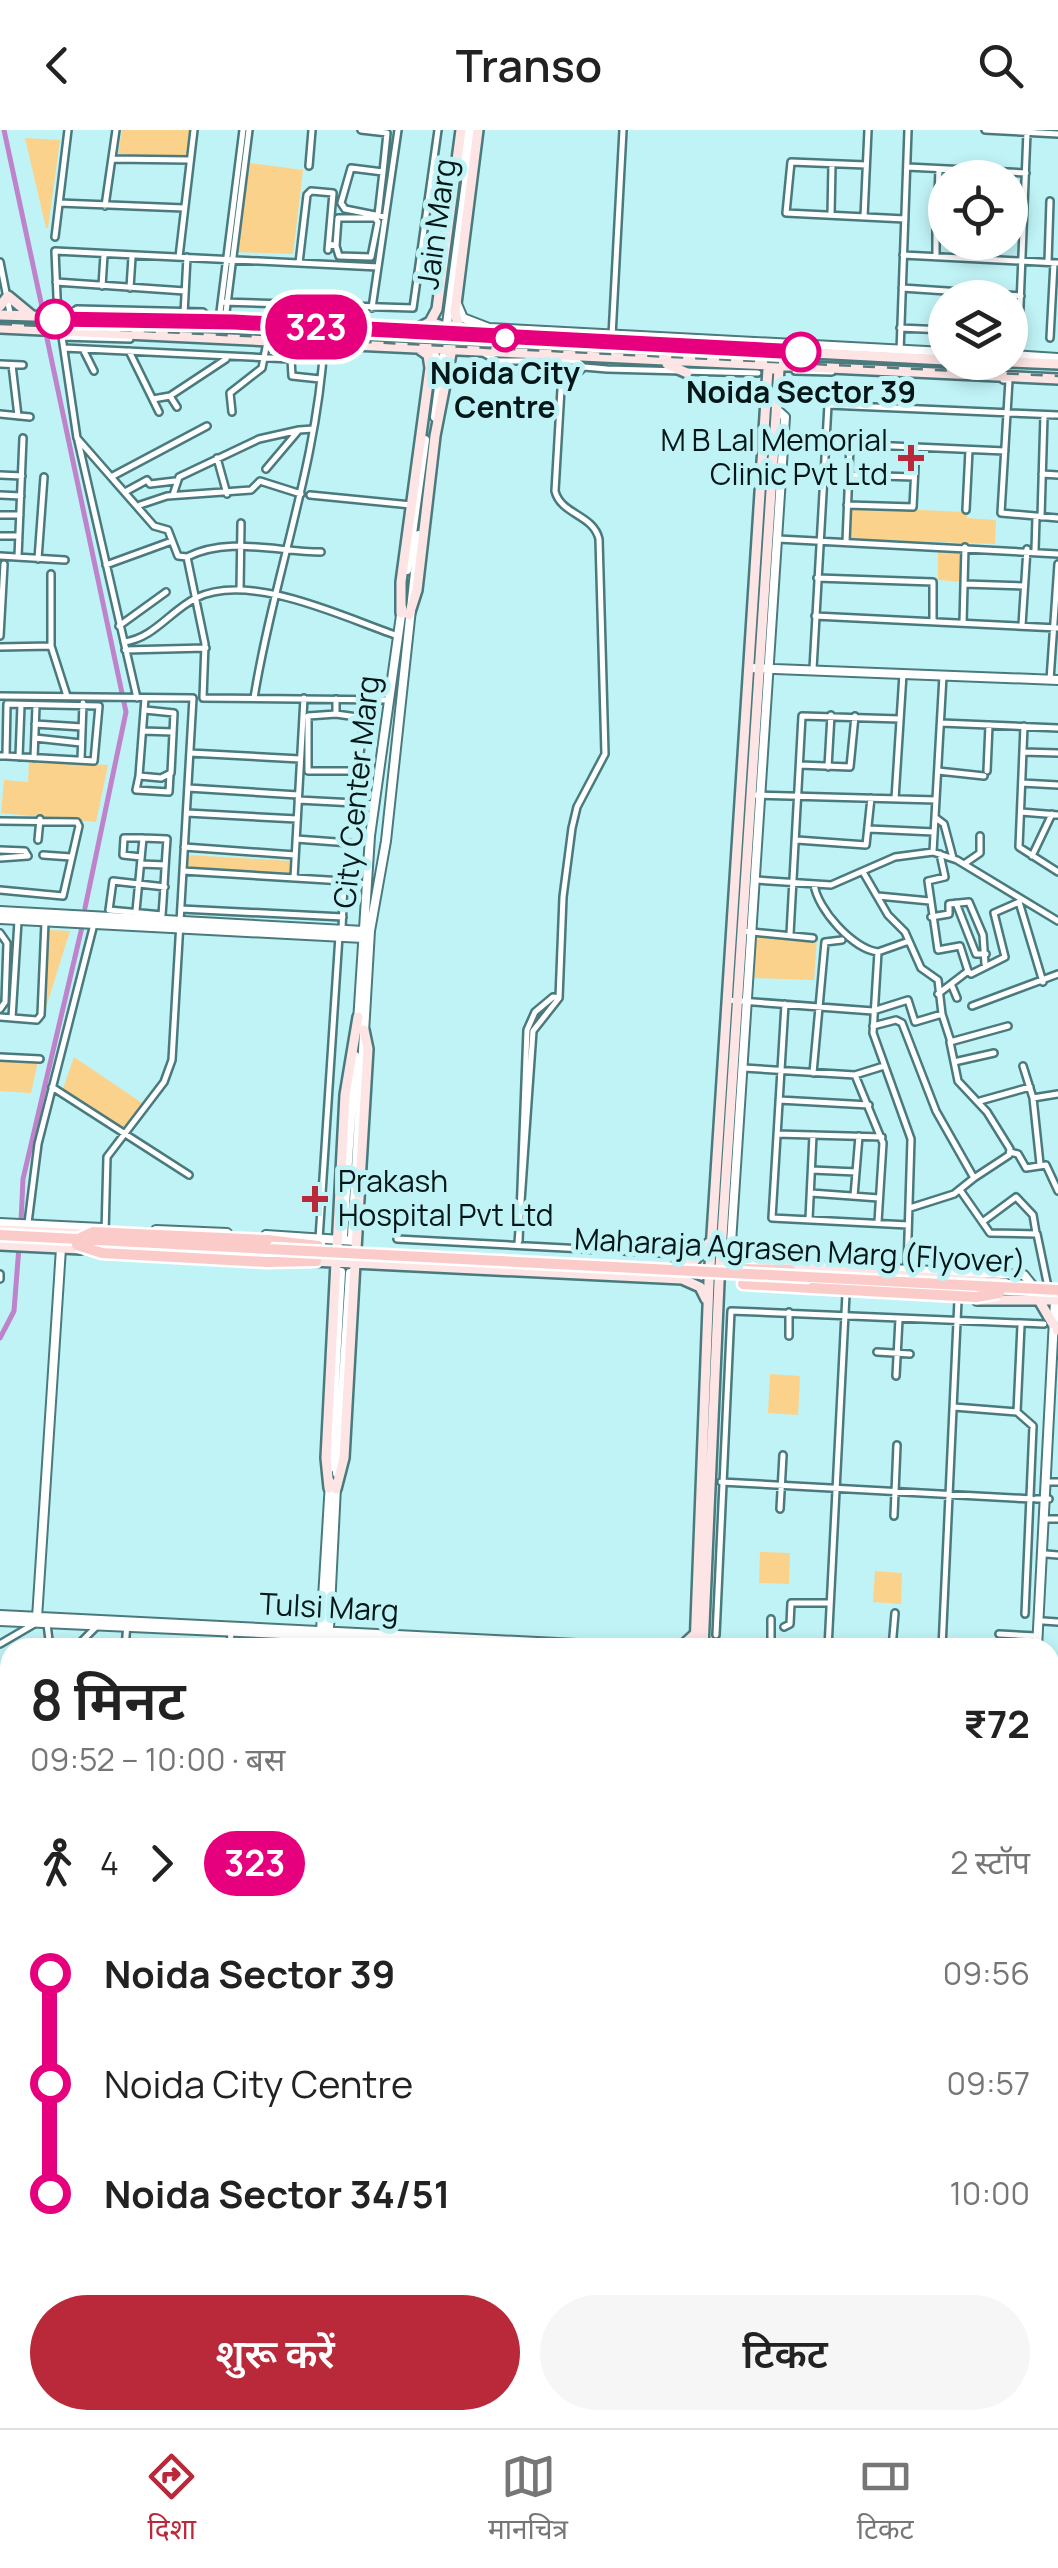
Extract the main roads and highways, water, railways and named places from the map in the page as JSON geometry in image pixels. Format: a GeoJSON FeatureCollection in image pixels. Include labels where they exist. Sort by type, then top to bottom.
{"type":"FeatureCollection","features":[{"type":"Feature","properties":{"kind":"main road"},"geometry":{"type":"LineString","coordinates":[[443,323],[456,300],[469,130]]}},
{"type":"Feature","properties":{"kind":"main road"},"geometry":{"type":"LineString","coordinates":[[443,323],[437,310],[469,130]]}},
{"type":"Feature","properties":{"kind":"main road"},"geometry":{"type":"LineString","coordinates":[[0,306],[8,296],[35,317]]}},
{"type":"Feature","properties":{"kind":"main road"},"geometry":{"type":"LineString","coordinates":[[5,315],[35,317],[101,334],[253,337],[434,353],[478,350],[1058,379]]}},
{"type":"Feature","properties":{"kind":"main road"},"geometry":{"type":"LineString","coordinates":[[0,328],[40,329],[97,317],[184,315],[222,321],[476,337],[612,339],[928,358]]}},
{"type":"Feature","properties":{"kind":"main road"},"geometry":{"type":"LineString","coordinates":[[97,317],[103,324],[101,334]]}},
{"type":"Feature","properties":{"kind":"main road"},"geometry":{"type":"LineString","coordinates":[[126,318],[119,323],[126,335]]}},
{"type":"Feature","properties":{"kind":"main road"},"geometry":{"type":"LineString","coordinates":[[222,321],[252,331],[237,339]]}},
{"type":"Feature","properties":{"kind":"main road"},"geometry":{"type":"LineString","coordinates":[[408,333],[443,323],[476,337]]}},
{"type":"Feature","properties":{"kind":"main road"},"geometry":{"type":"LineString","coordinates":[[289,339],[262,335],[260,330],[290,326]]}},
{"type":"Feature","properties":{"kind":"main road"},"geometry":{"type":"LineString","coordinates":[[434,353],[464,350]]}},
{"type":"Feature","properties":{"kind":"main road"},"geometry":{"type":"LineString","coordinates":[[434,353],[436,436],[417,590],[405,614],[411,505],[434,353]]}},
{"type":"Feature","properties":{"kind":"main road"},"geometry":{"type":"LineString","coordinates":[[638,358],[675,365],[687,373]]}},
{"type":"Feature","properties":{"kind":"main road"},"geometry":{"type":"LineString","coordinates":[[1028,359],[1058,361]]}},
{"type":"Feature","properties":{"kind":"main road"},"geometry":{"type":"LineString","coordinates":[[695,1638],[708,1306],[721,1264],[717,1237],[737,1001],[776,408],[772,390],[758,373],[737,364]]}},
{"type":"Feature","properties":{"kind":"main road"},"geometry":{"type":"LineString","coordinates":[[721,1264],[717,1237],[737,1068],[737,1001],[755,796],[772,390],[795,371],[808,368]]}},
{"type":"Feature","properties":{"kind":"main road"},"geometry":{"type":"LineString","coordinates":[[347,1241],[340,1203],[345,1095],[358,1017]]}},
{"type":"Feature","properties":{"kind":"main road"},"geometry":{"type":"LineString","coordinates":[[347,1241],[368,1049],[364,1030]]}},
{"type":"Feature","properties":{"kind":"main road"},"geometry":{"type":"LineString","coordinates":[[2,1238],[28,1229],[262,1242]]}},
{"type":"Feature","properties":{"kind":"main road"},"geometry":{"type":"LineString","coordinates":[[76,1242],[93,1232],[262,1242],[347,1241],[488,1256],[676,1266],[721,1264],[746,1269],[939,1278],[978,1285]]}},
{"type":"Feature","properties":{"kind":"main road"},"geometry":{"type":"LineString","coordinates":[[676,1266],[700,1255],[717,1237]]}},
{"type":"Feature","properties":{"kind":"main road"},"geometry":{"type":"LineString","coordinates":[[2,1238],[28,1246],[262,1259]]}},
{"type":"Feature","properties":{"kind":"main road","name":"Maharaja Agrasen Marg (Flyover)"},"geometry":{"type":"LineString","coordinates":[[2,1238],[1056,1293]]}},
{"type":"Feature","properties":{"kind":"main road"},"geometry":{"type":"LineString","coordinates":[[76,1242],[102,1253],[336,1262],[349,1269],[488,1270],[976,1296],[1000,1293]]}},
{"type":"Feature","properties":{"kind":"main road","name":"Maharaja Agrasen Marg (Flyover)"},"geometry":{"type":"LineString","coordinates":[[76,1242],[978,1285],[1056,1293]]}},
{"type":"Feature","properties":{"kind":"main road"},"geometry":{"type":"LineString","coordinates":[[262,1242],[262,1259]]}},
{"type":"Feature","properties":{"kind":"main road"},"geometry":{"type":"LineString","coordinates":[[488,1256],[488,1270]]}},
{"type":"Feature","properties":{"kind":"main road"},"geometry":{"type":"LineString","coordinates":[[336,1262],[326,1458],[333,1488],[344,1458],[349,1269]]}},
{"type":"Feature","properties":{"kind":"main road"},"geometry":{"type":"LineString","coordinates":[[746,1269],[793,1266],[906,1270],[1032,1286],[1056,1293]]}},
{"type":"Feature","properties":{"kind":"main road"},"geometry":{"type":"LineString","coordinates":[[686,1280],[700,1287],[708,1306]]}},
{"type":"Feature","properties":{"kind":"main road"},"geometry":{"type":"LineString","coordinates":[[704,1638],[716,1482],[719,1300],[714,1283]]}},
{"type":"Feature","properties":{"kind":"main road"},"geometry":{"type":"LineString","coordinates":[[719,1300],[732,1286],[743,1284],[958,1300],[1036,1300],[1056,1293]]}},
{"type":"Feature","properties":{"kind":"main road"},"geometry":{"type":"LineString","coordinates":[[1036,1300],[1049,1310],[1054,1325]]}},
{"type":"Feature","properties":{"kind":"main road"},"geometry":{"type":"LineString","coordinates":[[691,1638],[695,1634]]}},
{"type":"Feature","properties":{"kind":"waterway"},"geometry":{"type":"LineString","coordinates":[[4,130],[42,307]]}},
{"type":"Feature","properties":{"kind":"waterway"},"geometry":{"type":"LineString","coordinates":[[45,329],[126,712],[85,908]]}},
{"type":"Feature","properties":{"kind":"waterway"},"geometry":{"type":"LineString","coordinates":[[21,1222],[23,1179],[82,927]]}},
{"type":"Feature","properties":{"kind":"waterway"},"geometry":{"type":"LineString","coordinates":[[0,1338],[14,1311],[20,1234]]}},
{"type":"Feature","properties":{"kind":"railway"},"geometry":{"type":"LineString","coordinates":[[0,324],[1058,376]]}},
{"type":"Feature","properties":{"kind":"place","name":"Noida City Centre"},"geometry":{"type":"Point","coordinates":[505,338]}},
{"type":"Feature","properties":{"kind":"place","name":"Noida Sector 39"},"geometry":{"type":"Point","coordinates":[801,352]}},
{"type":"Feature","properties":{"kind":"place","name":"M B Lal Memorial Clinic Pvt Ltd"},"geometry":{"type":"Point","coordinates":[911,458]}},
{"type":"Feature","properties":{"kind":"place","name":"Prakash Hospital Pvt Ltd"},"geometry":{"type":"Point","coordinates":[315,1199]}}]}
